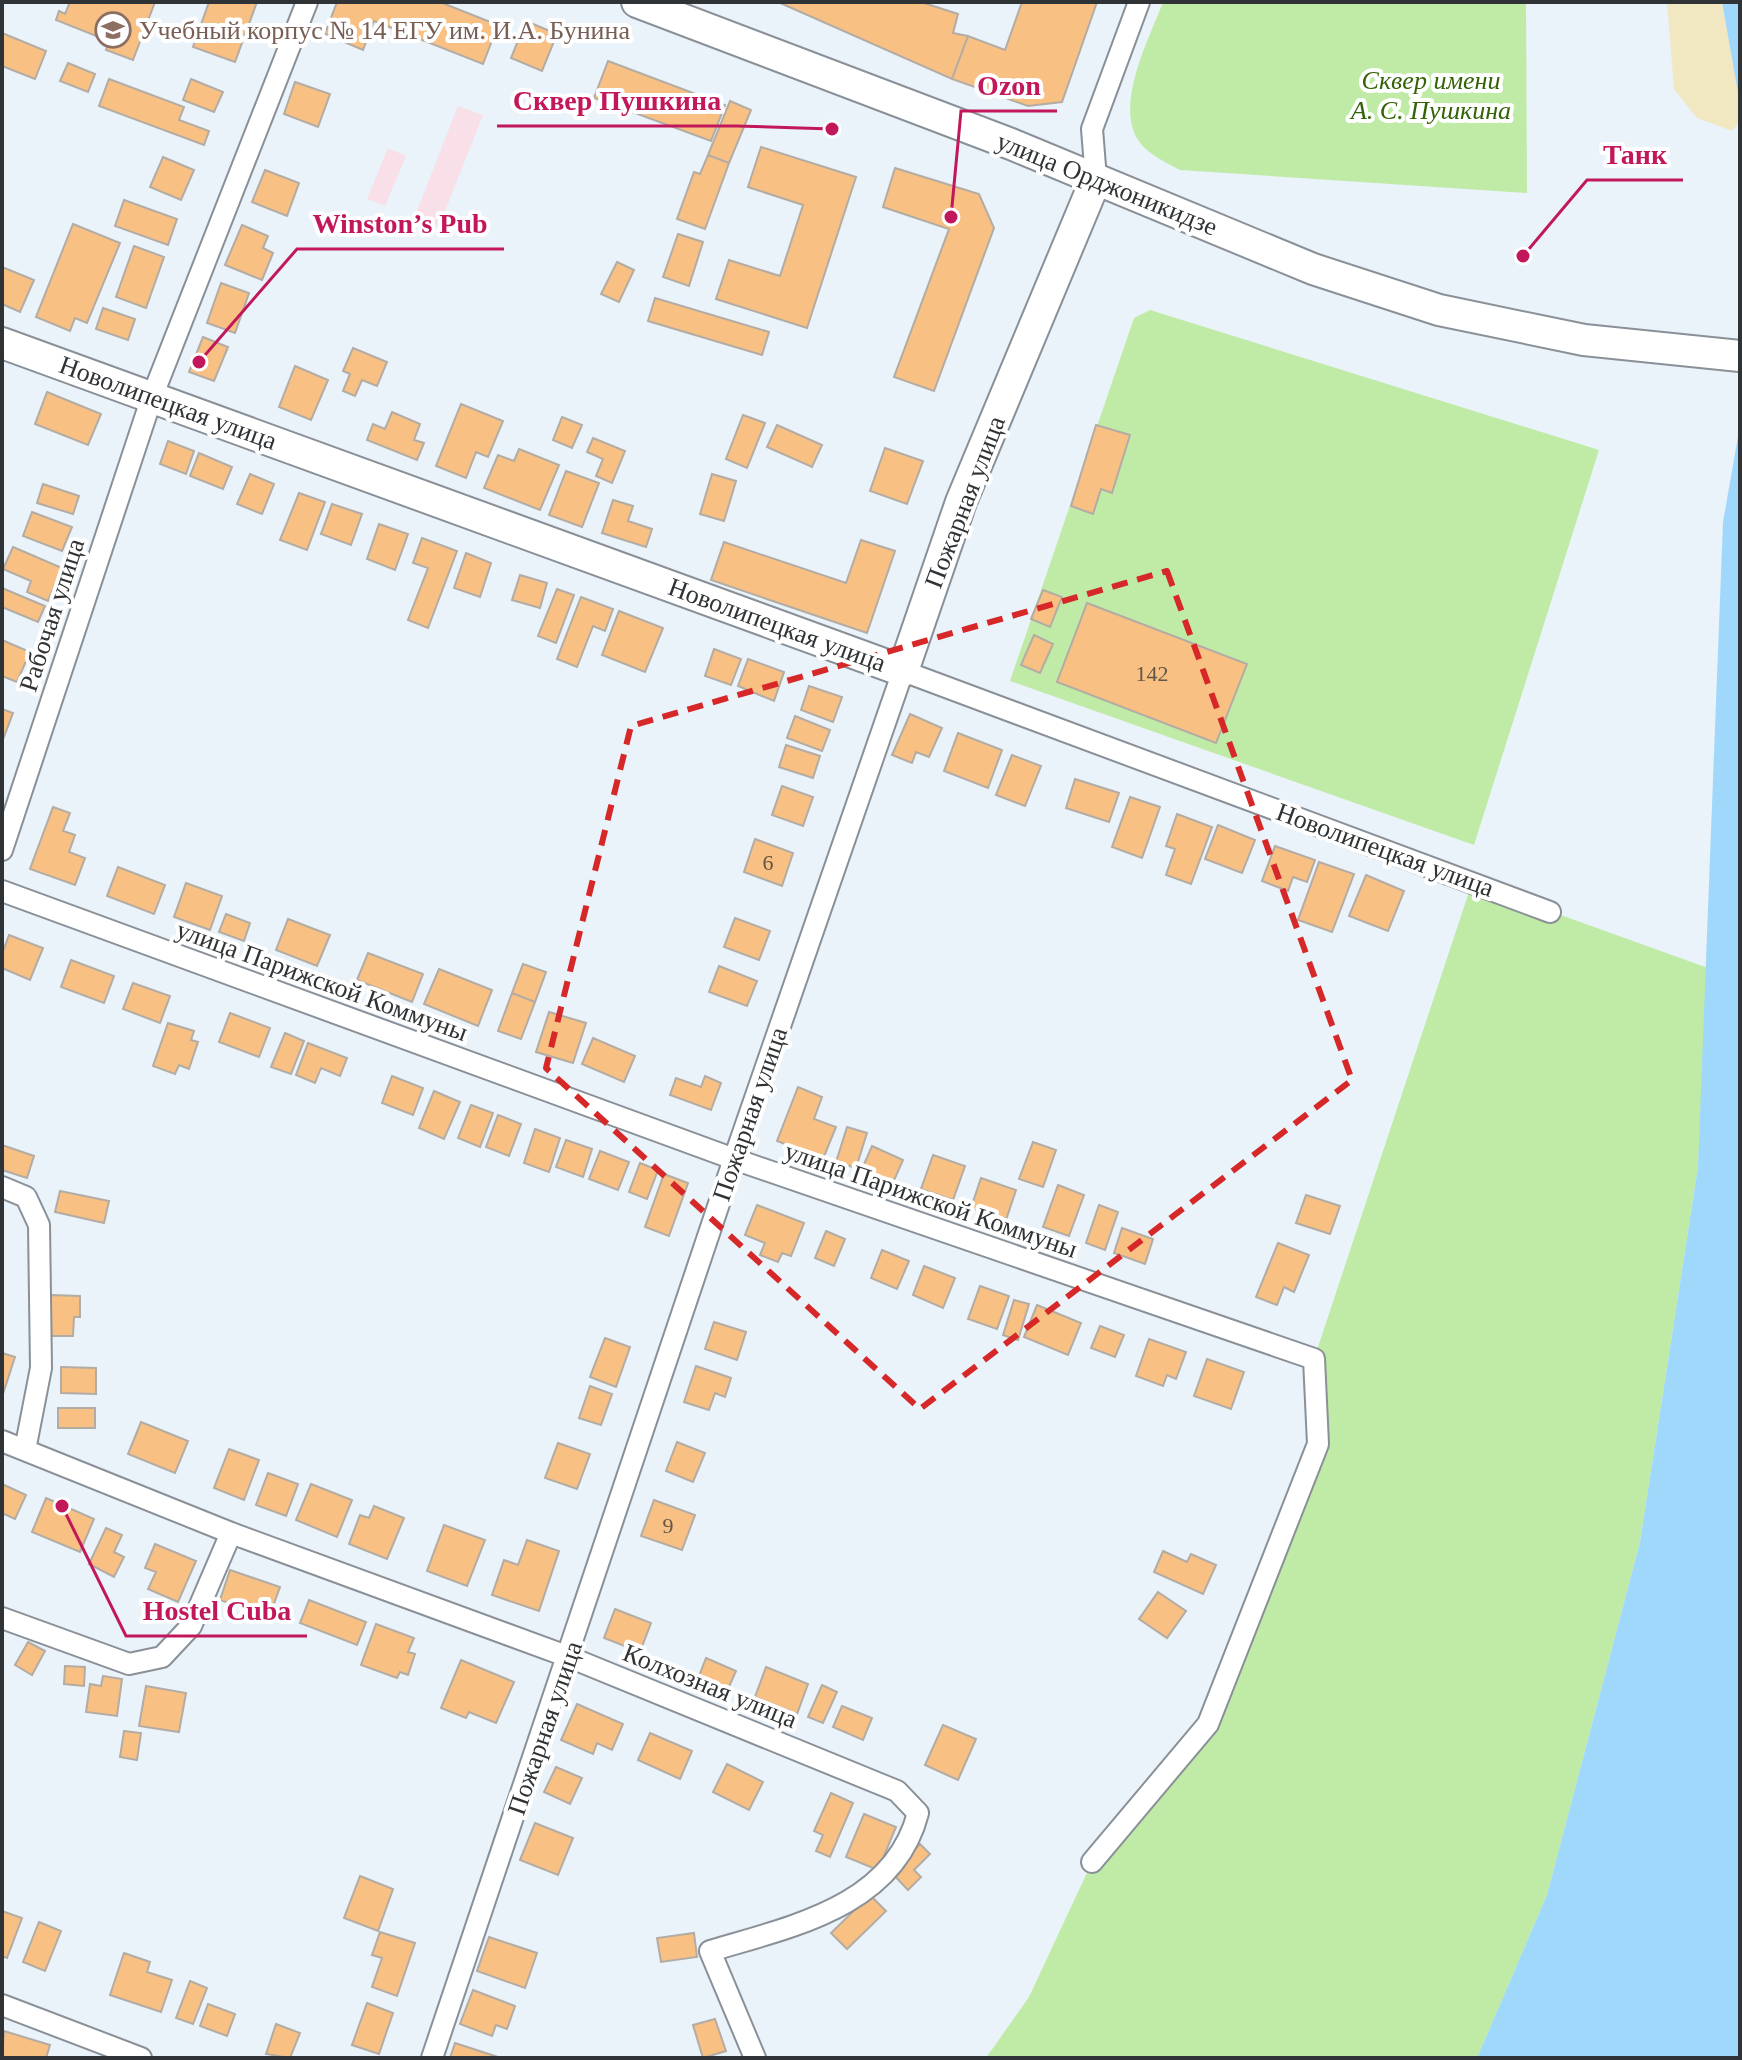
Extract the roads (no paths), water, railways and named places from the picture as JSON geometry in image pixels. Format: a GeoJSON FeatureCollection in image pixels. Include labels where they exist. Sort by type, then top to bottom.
{"type":"FeatureCollection","features":[{"type":"Feature","properties":{"kind":"street","name":"Рабочая улица"},"geometry":{"type":"LineString","coordinates":[[2,850],[152,397],[307,2]]}},
{"type":"Feature","properties":{"kind":"street","name":"улица Орджоникидзе"},"geometry":{"type":"LineString","coordinates":[[637,2],[1096,179],[1341,278],[1439,310],[1584,340],[1740,356]]}},
{"type":"Feature","properties":{"kind":"street"},"geometry":{"type":"LineString","coordinates":[[1096,179],[1092,129],[1139,2]]}},
{"type":"Feature","properties":{"kind":"street","name":"Пожарная улица"},"geometry":{"type":"LineString","coordinates":[[432,2058],[734,1159],[961,502],[1096,179]]}},
{"type":"Feature","properties":{"kind":"street","name":"Новолипецкая улица"},"geometry":{"type":"LineString","coordinates":[[2,343],[903,671],[1550,912]]}},
{"type":"Feature","properties":{"kind":"street","name":"улица Парижской Коммуны"},"geometry":{"type":"LineString","coordinates":[[2,891],[734,1159],[1314,1359],[1318,1444],[1208,1724],[1092,1862]]}},
{"type":"Feature","properties":{"kind":"street"},"geometry":{"type":"LineString","coordinates":[[2,1187],[26,1197],[39,1225],[41,1368],[25,1450]]}},
{"type":"Feature","properties":{"kind":"street","name":"Колхозная улица"},"geometry":{"type":"LineString","coordinates":[[2,1441],[231,1533],[569,1657],[897,1791],[918,1813],[912,1834],[880,1880],[824,1916],[710,1951],[755,2058]]}},
{"type":"Feature","properties":{"kind":"street"},"geometry":{"type":"LineString","coordinates":[[2,1618],[129,1664],[162,1657],[191,1626],[231,1533]]}},
{"type":"Feature","properties":{"kind":"street"},"geometry":{"type":"LineString","coordinates":[[2,2005],[141,2058]]}},
{"type":"Feature","properties":{"kind":"water"},"geometry":{"type":"Polygon","coordinates":[[[1722,2],[1740,2],[1740,104],[1722,2]]]}},
{"type":"Feature","properties":{"kind":"water"},"geometry":{"type":"Polygon","coordinates":[[[1740,425],[1740,2058],[1477,2058],[1547,1895],[1640,1542],[1698,1167],[1723,522],[1740,425]]]}},
{"type":"Feature","properties":{"kind":"place","name":"Учебный корпус № 14 ЕГУ им. И.А. Бунина"},"geometry":{"type":"Point","coordinates":[113,30]}},
{"type":"Feature","properties":{"kind":"place","name":"Сквер Пушкина"},"geometry":{"type":"Point","coordinates":[832,129]}},
{"type":"Feature","properties":{"kind":"place","name":"Ozon"},"geometry":{"type":"Point","coordinates":[951,217]}},
{"type":"Feature","properties":{"kind":"place","name":"Танк"},"geometry":{"type":"Point","coordinates":[1523,256]}},
{"type":"Feature","properties":{"kind":"place","name":"Winston’s Pub"},"geometry":{"type":"Point","coordinates":[199,362]}},
{"type":"Feature","properties":{"kind":"place","name":"Hostel Cuba"},"geometry":{"type":"Point","coordinates":[62,1506]}},
{"type":"Feature","properties":{"kind":"park label","name":"Сквер имени А. С. Пушкина"},"geometry":{"type":"Point","coordinates":[1431,95]}}]}
